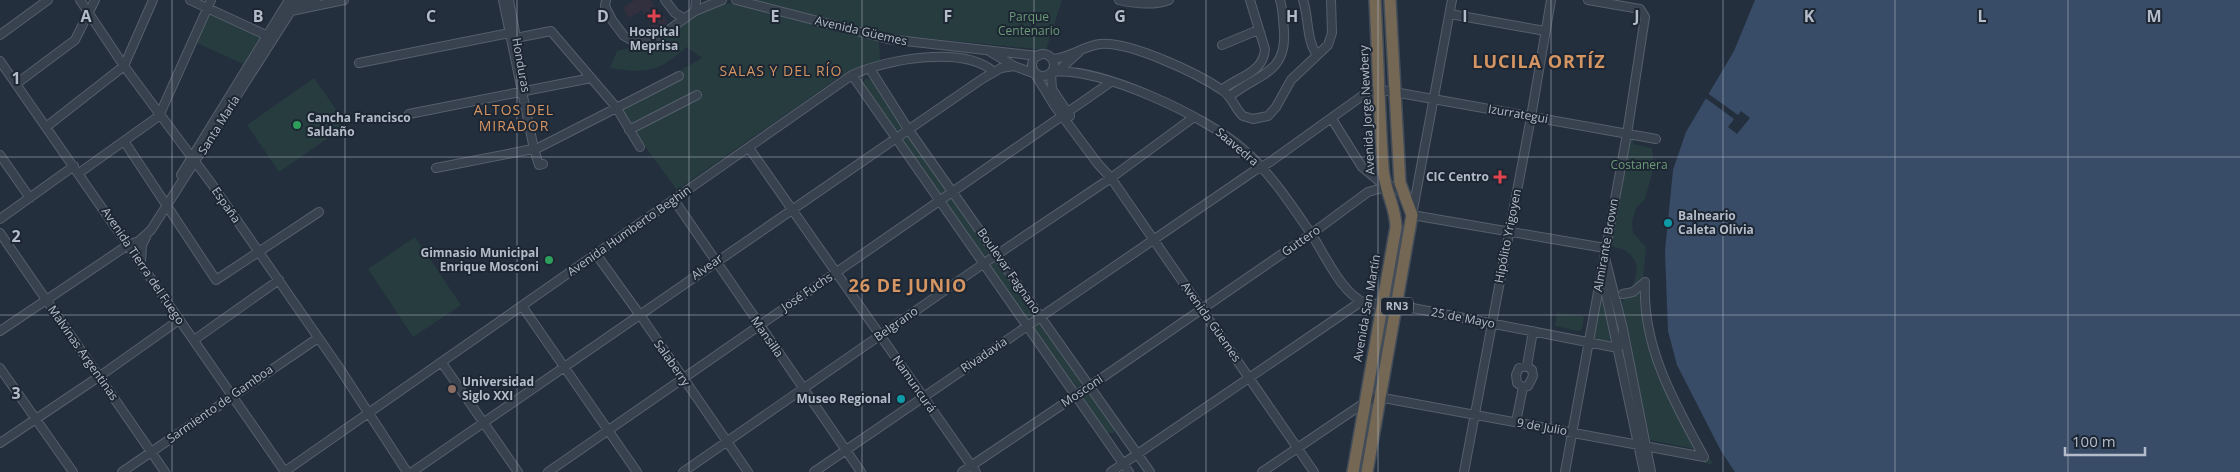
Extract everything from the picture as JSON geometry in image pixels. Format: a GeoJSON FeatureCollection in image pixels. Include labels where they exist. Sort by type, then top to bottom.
{"type":"FeatureCollection","features":[{"type":"Feature","properties":{"kind":"highway","name":"Avenida Jorge Newbery"},"geometry":{"type":"LineString","coordinates":[[1375,0],[1382,159],[1386,187],[1396,218]]}},
{"type":"Feature","properties":{"kind":"highway"},"geometry":{"type":"LineString","coordinates":[[1390,0],[1398,156],[1403,193],[1412,215]]}},
{"type":"Feature","properties":{"kind":"highway"},"geometry":{"type":"LineString","coordinates":[[1382,159],[1392,162],[1398,156]]}},
{"type":"Feature","properties":{"kind":"highway","name":"RN3"},"geometry":{"type":"LineString","coordinates":[[1366,472],[1412,215]]}},
{"type":"Feature","properties":{"kind":"highway","name":"Avenida San Martín"},"geometry":{"type":"LineString","coordinates":[[1364,403],[1396,228],[1396,218]]}},
{"type":"Feature","properties":{"kind":"highway","name":"RN3"},"geometry":{"type":"LineString","coordinates":[[1353,472],[1364,403]]}},
{"type":"Feature","properties":{"kind":"street"},"geometry":{"type":"LineString","coordinates":[[0,34],[48,0]]}},
{"type":"Feature","properties":{"kind":"street","name":"España"},"geometry":{"type":"LineString","coordinates":[[80,0],[159,116],[259,251],[338,366],[407,472]]}},
{"type":"Feature","properties":{"kind":"street"},"geometry":{"type":"LineString","coordinates":[[16,84],[75,40],[95,0]]}},
{"type":"Feature","properties":{"kind":"street"},"geometry":{"type":"LineString","coordinates":[[46,127],[124,66],[153,0]]}},
{"type":"Feature","properties":{"kind":"street"},"geometry":{"type":"LineString","coordinates":[[190,0],[209,4],[270,37]]}},
{"type":"Feature","properties":{"kind":"street"},"geometry":{"type":"LineString","coordinates":[[293,4],[316,0]]}},
{"type":"Feature","properties":{"kind":"street"},"geometry":{"type":"LineString","coordinates":[[293,4],[344,0]]}},
{"type":"Feature","properties":{"kind":"street","name":"Honduras"},"geometry":{"type":"LineString","coordinates":[[503,0],[513,35],[536,148]]}},
{"type":"Feature","properties":{"kind":"street","name":"Honduras"},"geometry":{"type":"LineString","coordinates":[[510,0],[513,35]]}},
{"type":"Feature","properties":{"kind":"street"},"geometry":{"type":"LineString","coordinates":[[606,0],[605,6],[612,20],[624,36],[632,41],[656,39],[695,11],[722,0]]}},
{"type":"Feature","properties":{"kind":"street"},"geometry":{"type":"LineString","coordinates":[[665,0],[674,12],[684,18]]}},
{"type":"Feature","properties":{"kind":"street"},"geometry":{"type":"LineString","coordinates":[[695,11],[696,0]]}},
{"type":"Feature","properties":{"kind":"street","name":"Avenida Güemes"},"geometry":{"type":"LineString","coordinates":[[736,0],[888,39],[1038,56]]}},
{"type":"Feature","properties":{"kind":"street"},"geometry":{"type":"LineString","coordinates":[[1119,0],[1150,2],[1170,0]]}},
{"type":"Feature","properties":{"kind":"street"},"geometry":{"type":"LineString","coordinates":[[1222,90],[1231,83],[1253,72],[1261,63],[1265,50],[1250,0]]}},
{"type":"Feature","properties":{"kind":"street"},"geometry":{"type":"LineString","coordinates":[[1229,97],[1266,75],[1274,69],[1279,60],[1284,45],[1280,0]]}},
{"type":"Feature","properties":{"kind":"street"},"geometry":{"type":"LineString","coordinates":[[1302,0],[1311,41],[1317,55]]}},
{"type":"Feature","properties":{"kind":"street"},"geometry":{"type":"LineString","coordinates":[[1080,51],[1054,72],[1046,76],[1034,73],[1031,64],[1032,60],[1038,56],[1063,57],[1080,51],[1100,44],[1128,48],[1179,68],[1222,90],[1243,116],[1253,120],[1264,118],[1272,112],[1291,80],[1328,45],[1332,38],[1331,0]]}},
{"type":"Feature","properties":{"kind":"street"},"geometry":{"type":"LineString","coordinates":[[1452,0],[1412,215],[1509,231],[1604,251],[1623,329],[1641,444]]}},
{"type":"Feature","properties":{"kind":"street","name":"Hipólito Yrigoyen"},"geometry":{"type":"LineString","coordinates":[[1464,472],[1531,117],[1550,0]]}},
{"type":"Feature","properties":{"kind":"street","name":"Almirante Brown"},"geometry":{"type":"LineString","coordinates":[[1565,472],[1604,251],[1627,134],[1645,17],[1640,9],[1588,0]]}},
{"type":"Feature","properties":{"kind":"street"},"geometry":{"type":"LineString","coordinates":[[79,173],[159,116],[209,4]]}},
{"type":"Feature","properties":{"kind":"street","name":"Santa María"},"geometry":{"type":"LineString","coordinates":[[0,331],[130,244],[150,226],[293,4]]}},
{"type":"Feature","properties":{"kind":"street"},"geometry":{"type":"LineString","coordinates":[[1450,14],[1545,31]]}},
{"type":"Feature","properties":{"kind":"street"},"geometry":{"type":"LineString","coordinates":[[1222,45],[1258,30]]}},
{"type":"Feature","properties":{"kind":"street"},"geometry":{"type":"LineString","coordinates":[[359,63],[513,35],[551,32],[616,107],[640,147]]}},
{"type":"Feature","properties":{"kind":"street","name":"Avenida Güemes"},"geometry":{"type":"LineString","coordinates":[[987,50],[1009,65],[1034,73],[1109,175],[1314,472]]}},
{"type":"Feature","properties":{"kind":"street","name":"Alvear"},"geometry":{"type":"LineString","coordinates":[[412,472],[908,129],[994,72],[1009,65],[1022,53]]}},
{"type":"Feature","properties":{"kind":"street","name":"Avenida Humberto Beghin"},"geometry":{"type":"LineString","coordinates":[[285,472],[852,75],[870,68],[914,59],[955,57],[980,61],[994,72]]}},
{"type":"Feature","properties":{"kind":"street"},"geometry":{"type":"LineString","coordinates":[[1052,58],[1054,72]]}},
{"type":"Feature","properties":{"kind":"street","name":"Avenida Tierra del Fuego"},"geometry":{"type":"LineString","coordinates":[[0,61],[130,244],[179,320],[285,472]]}},
{"type":"Feature","properties":{"kind":"street","name":"Boulevar Fagnano"},"geometry":{"type":"LineString","coordinates":[[870,68],[908,129],[999,255],[1150,472]]}},
{"type":"Feature","properties":{"kind":"street","name":"Saavedra"},"geometry":{"type":"LineString","coordinates":[[1054,72],[1070,70],[1111,82],[1156,99],[1194,117],[1243,148],[1261,167],[1311,234],[1350,294],[1364,303]]}},
{"type":"Feature","properties":{"kind":"street","name":"Avenida Güemes"},"geometry":{"type":"LineString","coordinates":[[1054,72],[1052,89],[1065,115]]}},
{"type":"Feature","properties":{"kind":"street"},"geometry":{"type":"LineString","coordinates":[[1154,240],[1332,119],[1369,91],[1380,90],[1391,82],[1394,73]]}},
{"type":"Feature","properties":{"kind":"street","name":"Boulevar Fagnano"},"geometry":{"type":"LineString","coordinates":[[852,75],[1129,472]]}},
{"type":"Feature","properties":{"kind":"street"},"geometry":{"type":"LineString","coordinates":[[436,168],[536,148],[679,76]]}},
{"type":"Feature","properties":{"kind":"street"},"geometry":{"type":"LineString","coordinates":[[409,114],[591,78]]}},
{"type":"Feature","properties":{"kind":"street","name":"José Fuchs"},"geometry":{"type":"LineString","coordinates":[[548,472],[607,429],[1111,82]]}},
{"type":"Feature","properties":{"kind":"street","name":"Izurrategui"},"geometry":{"type":"LineString","coordinates":[[1380,90],[1656,139]]}},
{"type":"Feature","properties":{"kind":"street"},"geometry":{"type":"LineString","coordinates":[[629,130],[698,95]]}},
{"type":"Feature","properties":{"kind":"street","name":"Belgrano"},"geometry":{"type":"LineString","coordinates":[[683,472],[983,264],[999,255],[1109,175],[1194,117]]}},
{"type":"Feature","properties":{"kind":"street"},"geometry":{"type":"LineString","coordinates":[[1332,119],[1362,167],[1386,187],[1396,188],[1403,193]]}},
{"type":"Feature","properties":{"kind":"street"},"geometry":{"type":"LineString","coordinates":[[124,141],[216,280],[319,212]]}},
{"type":"Feature","properties":{"kind":"street","name":"Namuncurá"},"geometry":{"type":"LineString","coordinates":[[749,148],[973,469]]}},
{"type":"Feature","properties":{"kind":"street"},"geometry":{"type":"LineString","coordinates":[[0,155],[30,198]]}},
{"type":"Feature","properties":{"kind":"street"},"geometry":{"type":"LineString","coordinates":[[0,219],[74,166]]}},
{"type":"Feature","properties":{"kind":"street","name":"Guttero"},"geometry":{"type":"LineString","coordinates":[[1202,309],[1368,192],[1386,187]]}},
{"type":"Feature","properties":{"kind":"street","name":"Mansilla"},"geometry":{"type":"LineString","coordinates":[[674,200],[861,472]]}},
{"type":"Feature","properties":{"kind":"street","name":"Santa María"},"geometry":{"type":"LineString","coordinates":[[130,244],[139,240],[151,230],[165,203]]}},
{"type":"Feature","properties":{"kind":"street"},"geometry":{"type":"LineString","coordinates":[[142,264],[142,245],[151,230]]}},
{"type":"Feature","properties":{"kind":"street","name":"Malvinas Argentinas"},"geometry":{"type":"LineString","coordinates":[[0,233],[165,472]]}},
{"type":"Feature","properties":{"kind":"street","name":"Rivadavia"},"geometry":{"type":"LineString","coordinates":[[814,472],[845,449],[1154,240]]}},
{"type":"Feature","properties":{"kind":"street","name":"Salaberry"},"geometry":{"type":"LineString","coordinates":[[596,254],[748,472]]}},
{"type":"Feature","properties":{"kind":"street"},"geometry":{"type":"LineString","coordinates":[[1601,272],[1649,472]]}},
{"type":"Feature","properties":{"kind":"street"},"geometry":{"type":"LineString","coordinates":[[194,340],[279,280]]}},
{"type":"Feature","properties":{"kind":"street","name":"9 de Julio"},"geometry":{"type":"LineString","coordinates":[[1380,397],[1704,457],[1667,389],[1661,374],[1645,310],[1645,282],[1633,292],[1623,294]]}},
{"type":"Feature","properties":{"kind":"street"},"geometry":{"type":"LineString","coordinates":[[1111,472],[1351,308],[1364,303]]}},
{"type":"Feature","properties":{"kind":"street","name":"25 de Mayo"},"geometry":{"type":"LineString","coordinates":[[1364,303],[1397,306],[1618,348]]}},
{"type":"Feature","properties":{"kind":"street"},"geometry":{"type":"LineString","coordinates":[[522,306],[637,472]]}},
{"type":"Feature","properties":{"kind":"street","name":"Mosconi"},"geometry":{"type":"LineString","coordinates":[[962,472],[973,469],[1202,309]]}},
{"type":"Feature","properties":{"kind":"street"},"geometry":{"type":"LineString","coordinates":[[0,443],[179,320]]}},
{"type":"Feature","properties":{"kind":"street"},"geometry":{"type":"LineString","coordinates":[[1618,348],[1622,342],[1623,329]]}},
{"type":"Feature","properties":{"kind":"street"},"geometry":{"type":"LineString","coordinates":[[1527,366],[1533,331]]}},
{"type":"Feature","properties":{"kind":"street","name":"Sarmiento de Gamboa"},"geometry":{"type":"LineString","coordinates":[[122,472],[318,338]]}},
{"type":"Feature","properties":{"kind":"street"},"geometry":{"type":"LineString","coordinates":[[442,363],[485,422],[518,472]]}},
{"type":"Feature","properties":{"kind":"street"},"geometry":{"type":"LineString","coordinates":[[1527,366],[1532,370],[1533,376],[1528,386],[1523,386],[1517,383],[1516,375],[1519,368],[1527,366]]}},
{"type":"Feature","properties":{"kind":"street"},"geometry":{"type":"LineString","coordinates":[[0,368],[73,472]]}},
{"type":"Feature","properties":{"kind":"street"},"geometry":{"type":"LineString","coordinates":[[1516,422],[1523,386]]}},
{"type":"Feature","properties":{"kind":"street"},"geometry":{"type":"LineString","coordinates":[[1262,472],[1364,403],[1380,397]]}},
{"type":"Feature","properties":{"kind":"shaded area","name":"Hospital Meprisa"},"geometry":{"type":"Polygon","coordinates":[[[635,0],[652,0],[661,17],[664,16],[668,22],[650,34],[647,29],[652,25],[642,10],[629,18],[623,8],[635,0]]]}},
{"type":"Feature","properties":{"kind":"green space","name":"Parque Centenario"},"geometry":{"type":"Polygon","coordinates":[[[752,0],[1062,0],[1046,50],[895,35],[752,0]]]}},
{"type":"Feature","properties":{"kind":"green space"},"geometry":{"type":"Polygon","coordinates":[[[732,3],[879,41],[880,60],[841,76],[677,190],[616,107],[702,58],[686,47],[668,62],[651,69],[633,71],[610,68],[617,51],[659,41],[707,8],[732,3]]]}},
{"type":"Feature","properties":{"kind":"green space"},"geometry":{"type":"Polygon","coordinates":[[[207,8],[267,35],[248,66],[192,41],[207,8]]]}},
{"type":"Feature","properties":{"kind":"green space","name":"Cancha Francisco Saldaño"},"geometry":{"type":"Polygon","coordinates":[[[314,78],[347,125],[279,172],[247,125],[314,78]]]}},
{"type":"Feature","properties":{"kind":"green space"},"geometry":{"type":"Polygon","coordinates":[[[866,78],[873,81],[903,124],[899,131],[895,130],[863,83],[866,78]]]}},
{"type":"Feature","properties":{"kind":"green space"},"geometry":{"type":"Polygon","coordinates":[[[907,134],[947,188],[945,192],[939,194],[902,143],[907,134]]]}},
{"type":"Feature","properties":{"kind":"green space","name":"Costanera"},"geometry":{"type":"Polygon","coordinates":[[[1629,138],[1634,139],[1633,144],[1652,148],[1654,166],[1645,199],[1636,208],[1632,222],[1633,233],[1646,247],[1641,300],[1648,342],[1656,373],[1692,442],[1699,443],[1714,465],[1704,463],[1695,449],[1650,440],[1622,305],[1636,277],[1636,263],[1627,252],[1609,243],[1629,138]]]}},
{"type":"Feature","properties":{"kind":"green space"},"geometry":{"type":"Polygon","coordinates":[[[951,195],[991,252],[986,256],[981,255],[946,204],[946,199],[951,195]]]}},
{"type":"Feature","properties":{"kind":"green space"},"geometry":{"type":"Polygon","coordinates":[[[415,237],[461,305],[413,337],[368,269],[415,237]]]}},
{"type":"Feature","properties":{"kind":"green space"},"geometry":{"type":"Polygon","coordinates":[[[993,261],[998,261],[1035,314],[1032,317],[1026,318],[991,268],[993,261]]]}},
{"type":"Feature","properties":{"kind":"green space"},"geometry":{"type":"Polygon","coordinates":[[[1601,289],[1612,338],[1608,342],[1592,339],[1601,289]]]}},
{"type":"Feature","properties":{"kind":"green space"},"geometry":{"type":"Polygon","coordinates":[[[1557,313],[1584,316],[1582,329],[1578,331],[1555,326],[1557,313]]]}},
{"type":"Feature","properties":{"kind":"green space"},"geometry":{"type":"Polygon","coordinates":[[[1040,323],[1082,381],[1078,388],[1074,386],[1033,329],[1036,324],[1040,323]]]}},
{"type":"Feature","properties":{"kind":"green space"},"geometry":{"type":"Polygon","coordinates":[[[1090,393],[1114,426],[1114,433],[1106,433],[1083,401],[1085,394],[1090,393]]]}},
{"type":"Feature","properties":{"kind":"water"},"geometry":{"type":"Polygon","coordinates":[[[1755,0],[2240,0],[2240,472],[1735,472],[1721,451],[1677,365],[1668,331],[1665,251],[1673,170],[1686,132],[1734,51],[1755,0]]]}},
{"type":"Feature","properties":{"kind":"pier"},"geometry":{"type":"Polygon","coordinates":[[[1706,92],[1738,115],[1741,111],[1750,118],[1737,134],[1728,127],[1734,119],[1704,97],[1706,92]]]}},
{"type":"Feature","properties":{"kind":"place","name":"Hospital Meprisa"},"geometry":{"type":"Point","coordinates":[654,16]}},
{"type":"Feature","properties":{"kind":"place","name":"Cancha Francisco Saldaño"},"geometry":{"type":"Point","coordinates":[297,125]}},
{"type":"Feature","properties":{"kind":"place","name":"CIC Centro"},"geometry":{"type":"Point","coordinates":[1500,177]}},
{"type":"Feature","properties":{"kind":"place","name":"Balneario Caleta Olivia"},"geometry":{"type":"Point","coordinates":[1668,223]}},
{"type":"Feature","properties":{"kind":"place","name":"Gimnasio Municipal Enrique Mosconi"},"geometry":{"type":"Point","coordinates":[549,260]}},
{"type":"Feature","properties":{"kind":"place","name":"Universidad Siglo XXI"},"geometry":{"type":"Point","coordinates":[452,389]}},
{"type":"Feature","properties":{"kind":"place","name":"Museo Regional"},"geometry":{"type":"Point","coordinates":[901,399]}},
{"type":"Feature","properties":{"kind":"district","name":"LUCILA ORTÍZ"},"geometry":{"type":"Point","coordinates":[1539,62]}},
{"type":"Feature","properties":{"kind":"district","name":"SALAS Y DEL RÍO"},"geometry":{"type":"Point","coordinates":[781,71]}},
{"type":"Feature","properties":{"kind":"district","name":"ALTOS DEL MIRADOR"},"geometry":{"type":"Point","coordinates":[514,118]}},
{"type":"Feature","properties":{"kind":"district","name":"26 DE JUNIO"},"geometry":{"type":"Point","coordinates":[908,286]}}]}
